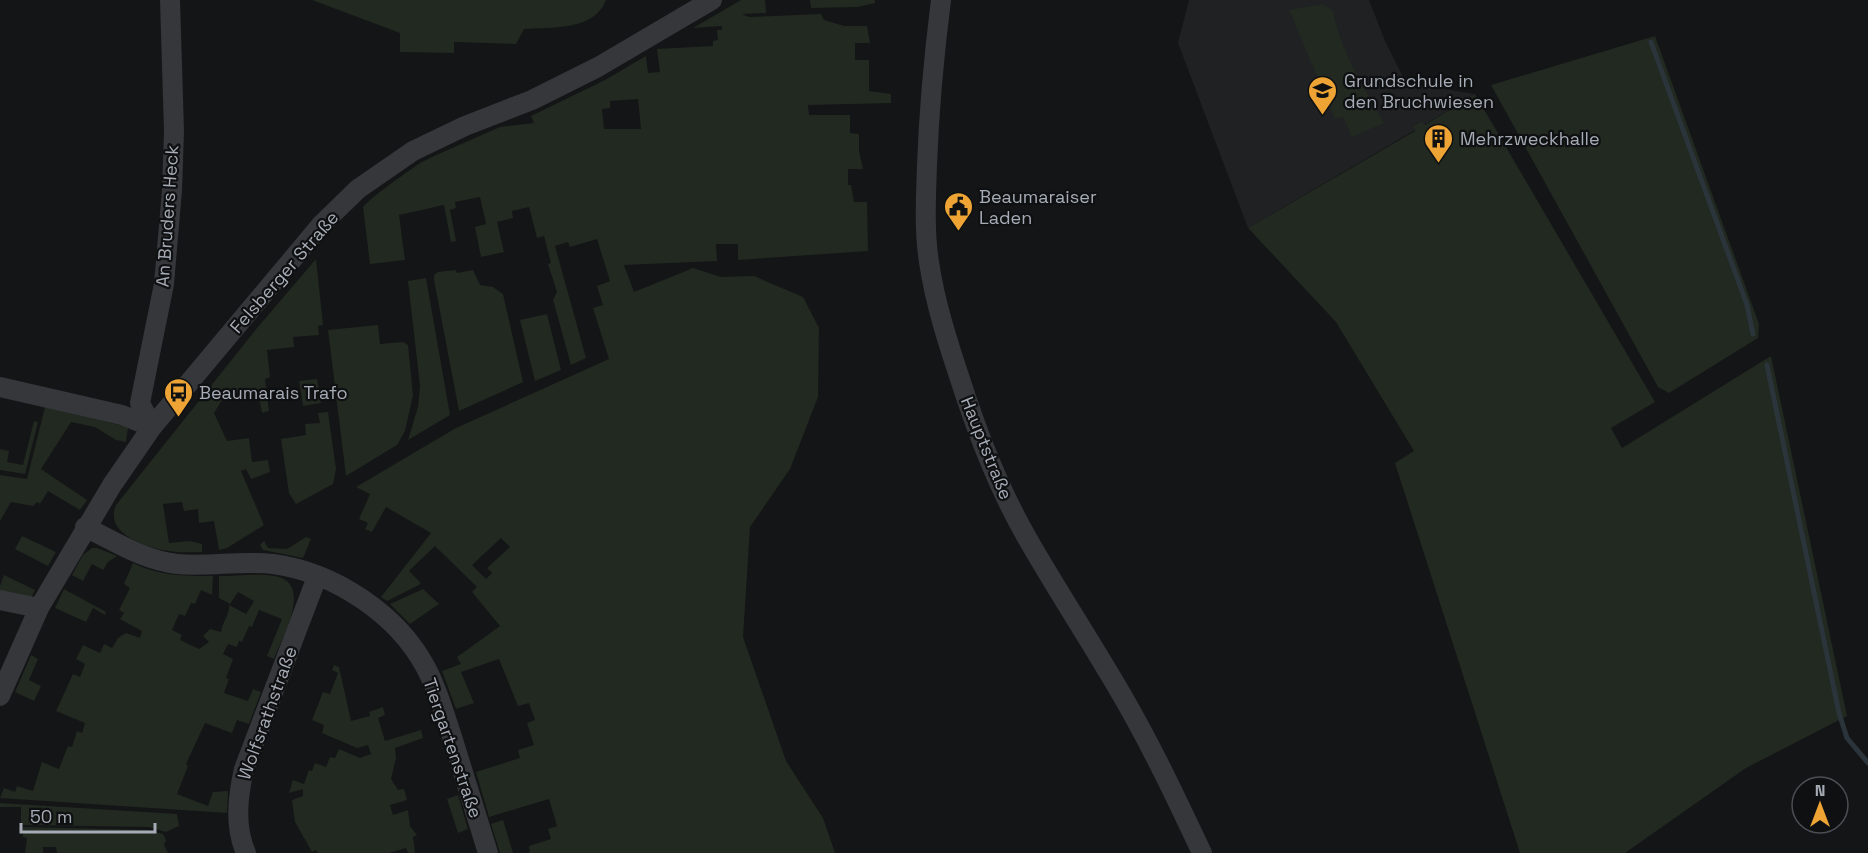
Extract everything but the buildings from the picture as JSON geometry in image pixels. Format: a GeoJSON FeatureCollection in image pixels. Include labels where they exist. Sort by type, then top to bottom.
{"type":"FeatureCollection","features":[{"type":"Feature","properties":{"kind":"street","name":"An Bruders Heck"},"geometry":{"type":"LineString","coordinates":[[152,427],[140,403],[164,284],[172,190],[174,131],[170,0]]}},
{"type":"Feature","properties":{"kind":"street","name":"Felsberger Straße"},"geometry":{"type":"LineString","coordinates":[[0,696],[39,608],[85,527],[152,427],[321,225],[358,189],[413,151],[465,126],[532,100],[588,72],[712,0]]}},
{"type":"Feature","properties":{"kind":"street","name":"Hauptstraße"},"geometry":{"type":"LineString","coordinates":[[941,0],[928,136],[926,225],[929,261],[937,302],[952,354],[980,439],[1000,486],[1029,542],[1118,688],[1154,752],[1202,853]]}},
{"type":"Feature","properties":{"kind":"street"},"geometry":{"type":"LineString","coordinates":[[0,387],[122,415],[152,427]]}},
{"type":"Feature","properties":{"kind":"street","name":"Tiergartenstraße"},"geometry":{"type":"LineString","coordinates":[[85,527],[159,561],[201,565],[271,564],[292,568],[339,586],[378,612],[402,634],[426,667],[446,718],[488,853]]}},
{"type":"Feature","properties":{"kind":"street","name":"Wolfsrathstraße"},"geometry":{"type":"LineString","coordinates":[[246,853],[238,816],[239,793],[244,768],[317,577]]}},
{"type":"Feature","properties":{"kind":"street"},"geometry":{"type":"LineString","coordinates":[[0,600],[39,608]]}},
{"type":"Feature","properties":{"kind":"shaded area"},"geometry":{"type":"Polygon","coordinates":[[[312,0],[606,0],[600,10],[582,22],[559,27],[524,29],[516,44],[454,42],[454,53],[400,52],[400,33],[312,0]]]}},
{"type":"Feature","properties":{"kind":"shaded area"},"geometry":{"type":"Polygon","coordinates":[[[741,0],[765,0],[766,13],[742,14],[749,17],[821,14],[824,20],[844,26],[867,26],[870,43],[855,43],[855,60],[869,60],[869,91],[891,94],[891,103],[808,105],[809,115],[850,115],[850,133],[859,134],[859,151],[863,169],[848,169],[848,185],[851,185],[854,202],[867,202],[868,251],[738,260],[738,244],[716,244],[717,261],[624,265],[634,292],[693,268],[721,277],[754,276],[803,297],[819,328],[818,397],[790,469],[750,527],[743,637],[786,761],[823,818],[835,853],[527,853],[530,852],[529,846],[551,839],[548,829],[557,826],[549,799],[489,817],[476,772],[520,758],[518,750],[534,745],[527,723],[535,720],[529,703],[518,706],[499,659],[461,672],[474,703],[456,709],[442,671],[461,664],[457,657],[500,626],[472,592],[477,587],[435,546],[409,571],[421,583],[419,585],[387,601],[381,597],[431,533],[386,507],[372,532],[365,529],[368,523],[359,519],[370,494],[356,487],[456,428],[609,359],[593,308],[603,305],[597,286],[610,281],[597,239],[570,247],[568,242],[555,246],[586,358],[571,365],[553,300],[557,292],[548,264],[551,263],[544,236],[537,238],[529,207],[512,211],[513,218],[497,222],[504,252],[481,257],[475,227],[486,224],[480,197],[455,202],[456,208],[450,210],[456,241],[451,242],[444,205],[399,215],[405,260],[370,264],[363,207],[420,163],[500,127],[534,123],[531,116],[605,80],[646,56],[648,73],[660,72],[657,49],[713,46],[713,41],[718,40],[717,30],[722,30],[722,26],[693,28],[741,0]],[[638,99],[610,101],[610,108],[602,109],[604,129],[641,129],[638,99]],[[501,538],[472,565],[486,579],[492,573],[487,568],[510,547],[501,538]]]}},
{"type":"Feature","properties":{"kind":"shaded area"},"geometry":{"type":"Polygon","coordinates":[[[810,0],[875,0],[875,3],[858,7],[811,8],[810,0]]]}},
{"type":"Feature","properties":{"kind":"shaded area","name":"Grundschule in den Bruchwiesen"},"geometry":{"type":"Polygon","coordinates":[[[1189,0],[1369,0],[1385,41],[1406,83],[1475,94],[1424,125],[1422,121],[1413,126],[1415,130],[1248,228],[1178,43],[1189,0]]]}},
{"type":"Feature","properties":{"kind":"shaded area"},"geometry":{"type":"Polygon","coordinates":[[[1323,4],[1333,11],[1347,55],[1384,123],[1352,137],[1343,117],[1335,119],[1289,10],[1323,4]]]}},
{"type":"Feature","properties":{"kind":"shaded area"},"geometry":{"type":"Polygon","coordinates":[[[1655,36],[1759,324],[1758,338],[1669,393],[1658,387],[1491,85],[1655,36]]]}},
{"type":"Feature","properties":{"kind":"shaded area"},"geometry":{"type":"Polygon","coordinates":[[[1475,94],[1655,402],[1611,428],[1622,448],[1771,356],[1847,716],[1746,768],[1625,853],[1520,853],[1395,463],[1414,451],[1336,322],[1248,228],[1415,131],[1413,126],[1422,121],[1425,125],[1475,94]]]}},
{"type":"Feature","properties":{"kind":"shaded area"},"geometry":{"type":"Polygon","coordinates":[[[316,259],[323,325],[318,326],[319,335],[293,337],[294,347],[267,350],[270,377],[265,379],[269,411],[262,413],[258,390],[225,395],[214,413],[227,441],[249,438],[252,462],[268,460],[270,472],[251,479],[246,469],[241,471],[264,525],[227,548],[219,550],[214,521],[199,523],[198,509],[184,511],[182,502],[163,504],[169,543],[190,541],[202,544],[202,552],[160,549],[139,543],[129,537],[116,524],[114,515],[116,505],[257,328],[316,259]]]}},
{"type":"Feature","properties":{"kind":"shaded area"},"geometry":{"type":"Polygon","coordinates":[[[456,270],[457,273],[473,270],[480,285],[493,287],[503,294],[523,382],[459,411],[434,280],[434,275],[438,272],[456,270]]]}},
{"type":"Feature","properties":{"kind":"shaded area"},"geometry":{"type":"Polygon","coordinates":[[[426,278],[450,415],[408,440],[418,407],[420,386],[408,281],[426,278]]]}},
{"type":"Feature","properties":{"kind":"shaded area"},"geometry":{"type":"Polygon","coordinates":[[[547,314],[561,370],[535,381],[520,320],[547,314]]]}},
{"type":"Feature","properties":{"kind":"shaded area"},"geometry":{"type":"Polygon","coordinates":[[[378,325],[380,344],[403,342],[408,345],[413,395],[405,431],[397,445],[346,476],[328,330],[378,325]]]}},
{"type":"Feature","properties":{"kind":"shaded area"},"geometry":{"type":"Polygon","coordinates":[[[317,379],[321,403],[303,406],[299,381],[317,379]]]}},
{"type":"Feature","properties":{"kind":"shaded area"},"geometry":{"type":"Polygon","coordinates":[[[45,407],[128,427],[126,442],[116,440],[95,427],[71,422],[41,469],[87,500],[80,510],[48,491],[40,504],[37,502],[33,506],[11,502],[0,521],[0,475],[27,479],[45,407]]]}},
{"type":"Feature","properties":{"kind":"shaded area"},"geometry":{"type":"Polygon","coordinates":[[[328,412],[336,469],[333,484],[296,504],[289,493],[281,439],[306,435],[305,424],[320,423],[318,413],[328,412]]]}},
{"type":"Feature","properties":{"kind":"shaded area"},"geometry":{"type":"Polygon","coordinates":[[[34,421],[38,422],[25,474],[0,470],[0,449],[9,451],[7,462],[23,465],[34,421]]]}},
{"type":"Feature","properties":{"kind":"shaded area"},"geometry":{"type":"Polygon","coordinates":[[[22,536],[56,552],[48,566],[15,549],[22,536]]]}},
{"type":"Feature","properties":{"kind":"shaded area"},"geometry":{"type":"Polygon","coordinates":[[[306,537],[311,539],[303,558],[263,550],[260,545],[264,541],[268,548],[287,549],[306,537]]]}},
{"type":"Feature","properties":{"kind":"shaded area"},"geometry":{"type":"Polygon","coordinates":[[[92,548],[117,556],[108,562],[103,570],[92,564],[83,581],[72,575],[83,555],[92,548]]]}},
{"type":"Feature","properties":{"kind":"shaded area"},"geometry":{"type":"Polygon","coordinates":[[[133,563],[162,573],[213,576],[212,595],[201,590],[195,604],[191,603],[185,616],[179,614],[172,630],[182,635],[180,640],[199,649],[209,642],[203,636],[210,629],[221,632],[229,605],[246,614],[254,601],[238,592],[230,604],[219,598],[219,576],[275,576],[286,581],[292,589],[294,600],[292,612],[274,659],[267,656],[282,619],[259,610],[242,642],[239,641],[237,647],[228,644],[223,654],[233,659],[226,678],[229,679],[224,693],[248,701],[253,689],[261,692],[249,724],[237,720],[232,733],[205,723],[186,764],[188,766],[177,794],[208,806],[213,792],[228,791],[227,813],[0,798],[4,788],[15,792],[17,786],[33,791],[42,762],[59,769],[68,746],[72,747],[77,731],[82,733],[85,723],[56,711],[73,674],[80,677],[85,664],[76,659],[83,645],[100,653],[104,644],[112,648],[118,638],[126,633],[140,638],[142,631],[120,619],[124,613],[119,610],[130,588],[124,584],[133,563]]]}},
{"type":"Feature","properties":{"kind":"shaded area"},"geometry":{"type":"Polygon","coordinates":[[[4,575],[35,590],[30,600],[0,593],[4,575]]]}},
{"type":"Feature","properties":{"kind":"shaded area"},"geometry":{"type":"Polygon","coordinates":[[[64,589],[106,612],[105,615],[93,608],[86,622],[55,608],[64,589]]]}},
{"type":"Feature","properties":{"kind":"shaded area"},"geometry":{"type":"Polygon","coordinates":[[[423,589],[439,604],[410,624],[390,604],[423,589]]]}},
{"type":"Feature","properties":{"kind":"shaded area"},"geometry":{"type":"Polygon","coordinates":[[[31,655],[38,659],[29,680],[41,686],[34,701],[15,692],[31,655]]]}},
{"type":"Feature","properties":{"kind":"shaded area"},"geometry":{"type":"Polygon","coordinates":[[[334,665],[339,667],[351,721],[370,716],[369,712],[383,707],[385,715],[378,718],[385,741],[421,730],[423,738],[395,748],[396,758],[391,779],[398,790],[404,789],[407,800],[390,805],[393,815],[408,810],[410,826],[417,835],[413,837],[415,853],[408,853],[406,848],[389,853],[318,853],[316,850],[312,852],[295,822],[292,800],[303,796],[303,789],[289,793],[293,780],[304,784],[309,770],[312,771],[315,763],[326,767],[330,757],[335,758],[339,749],[360,758],[371,754],[368,745],[357,748],[322,733],[324,725],[312,720],[323,692],[330,694],[338,673],[332,670],[334,665]]]}},
{"type":"Feature","properties":{"kind":"shaded area"},"geometry":{"type":"Polygon","coordinates":[[[458,795],[468,829],[458,833],[447,799],[458,795]]]}},
{"type":"Feature","properties":{"kind":"shaded area"},"geometry":{"type":"Polygon","coordinates":[[[0,803],[177,814],[179,826],[166,832],[149,827],[21,825],[21,807],[0,807],[0,803]]]}},
{"type":"Feature","properties":{"kind":"shaded area"},"geometry":{"type":"Polygon","coordinates":[[[503,820],[513,853],[500,853],[491,824],[503,820]]]}},
{"type":"Feature","properties":{"kind":"shaded area"},"geometry":{"type":"Polygon","coordinates":[[[23,827],[148,830],[163,834],[166,840],[164,845],[168,853],[57,853],[56,847],[43,847],[43,853],[25,853],[27,838],[23,837],[23,827]]]}},
{"type":"Feature","properties":{"kind":"waterway"},"geometry":{"type":"LineString","coordinates":[[1651,42],[1747,305],[1753,334]]}},
{"type":"Feature","properties":{"kind":"waterway"},"geometry":{"type":"LineString","coordinates":[[1767,365],[1839,713],[1847,738],[1868,763]]}},
{"type":"Feature","properties":{"kind":"place","name":"Grundschule in den Bruchwiesen"},"geometry":{"type":"Point","coordinates":[1323,116]}},
{"type":"Feature","properties":{"kind":"place","name":"Mehrzweckhalle"},"geometry":{"type":"Point","coordinates":[1439,164]}},
{"type":"Feature","properties":{"kind":"place","name":"Beaumaraiser Laden"},"geometry":{"type":"Point","coordinates":[958,232]}},
{"type":"Feature","properties":{"kind":"place","name":"Beaumarais Trafo"},"geometry":{"type":"Point","coordinates":[178,418]}}]}
